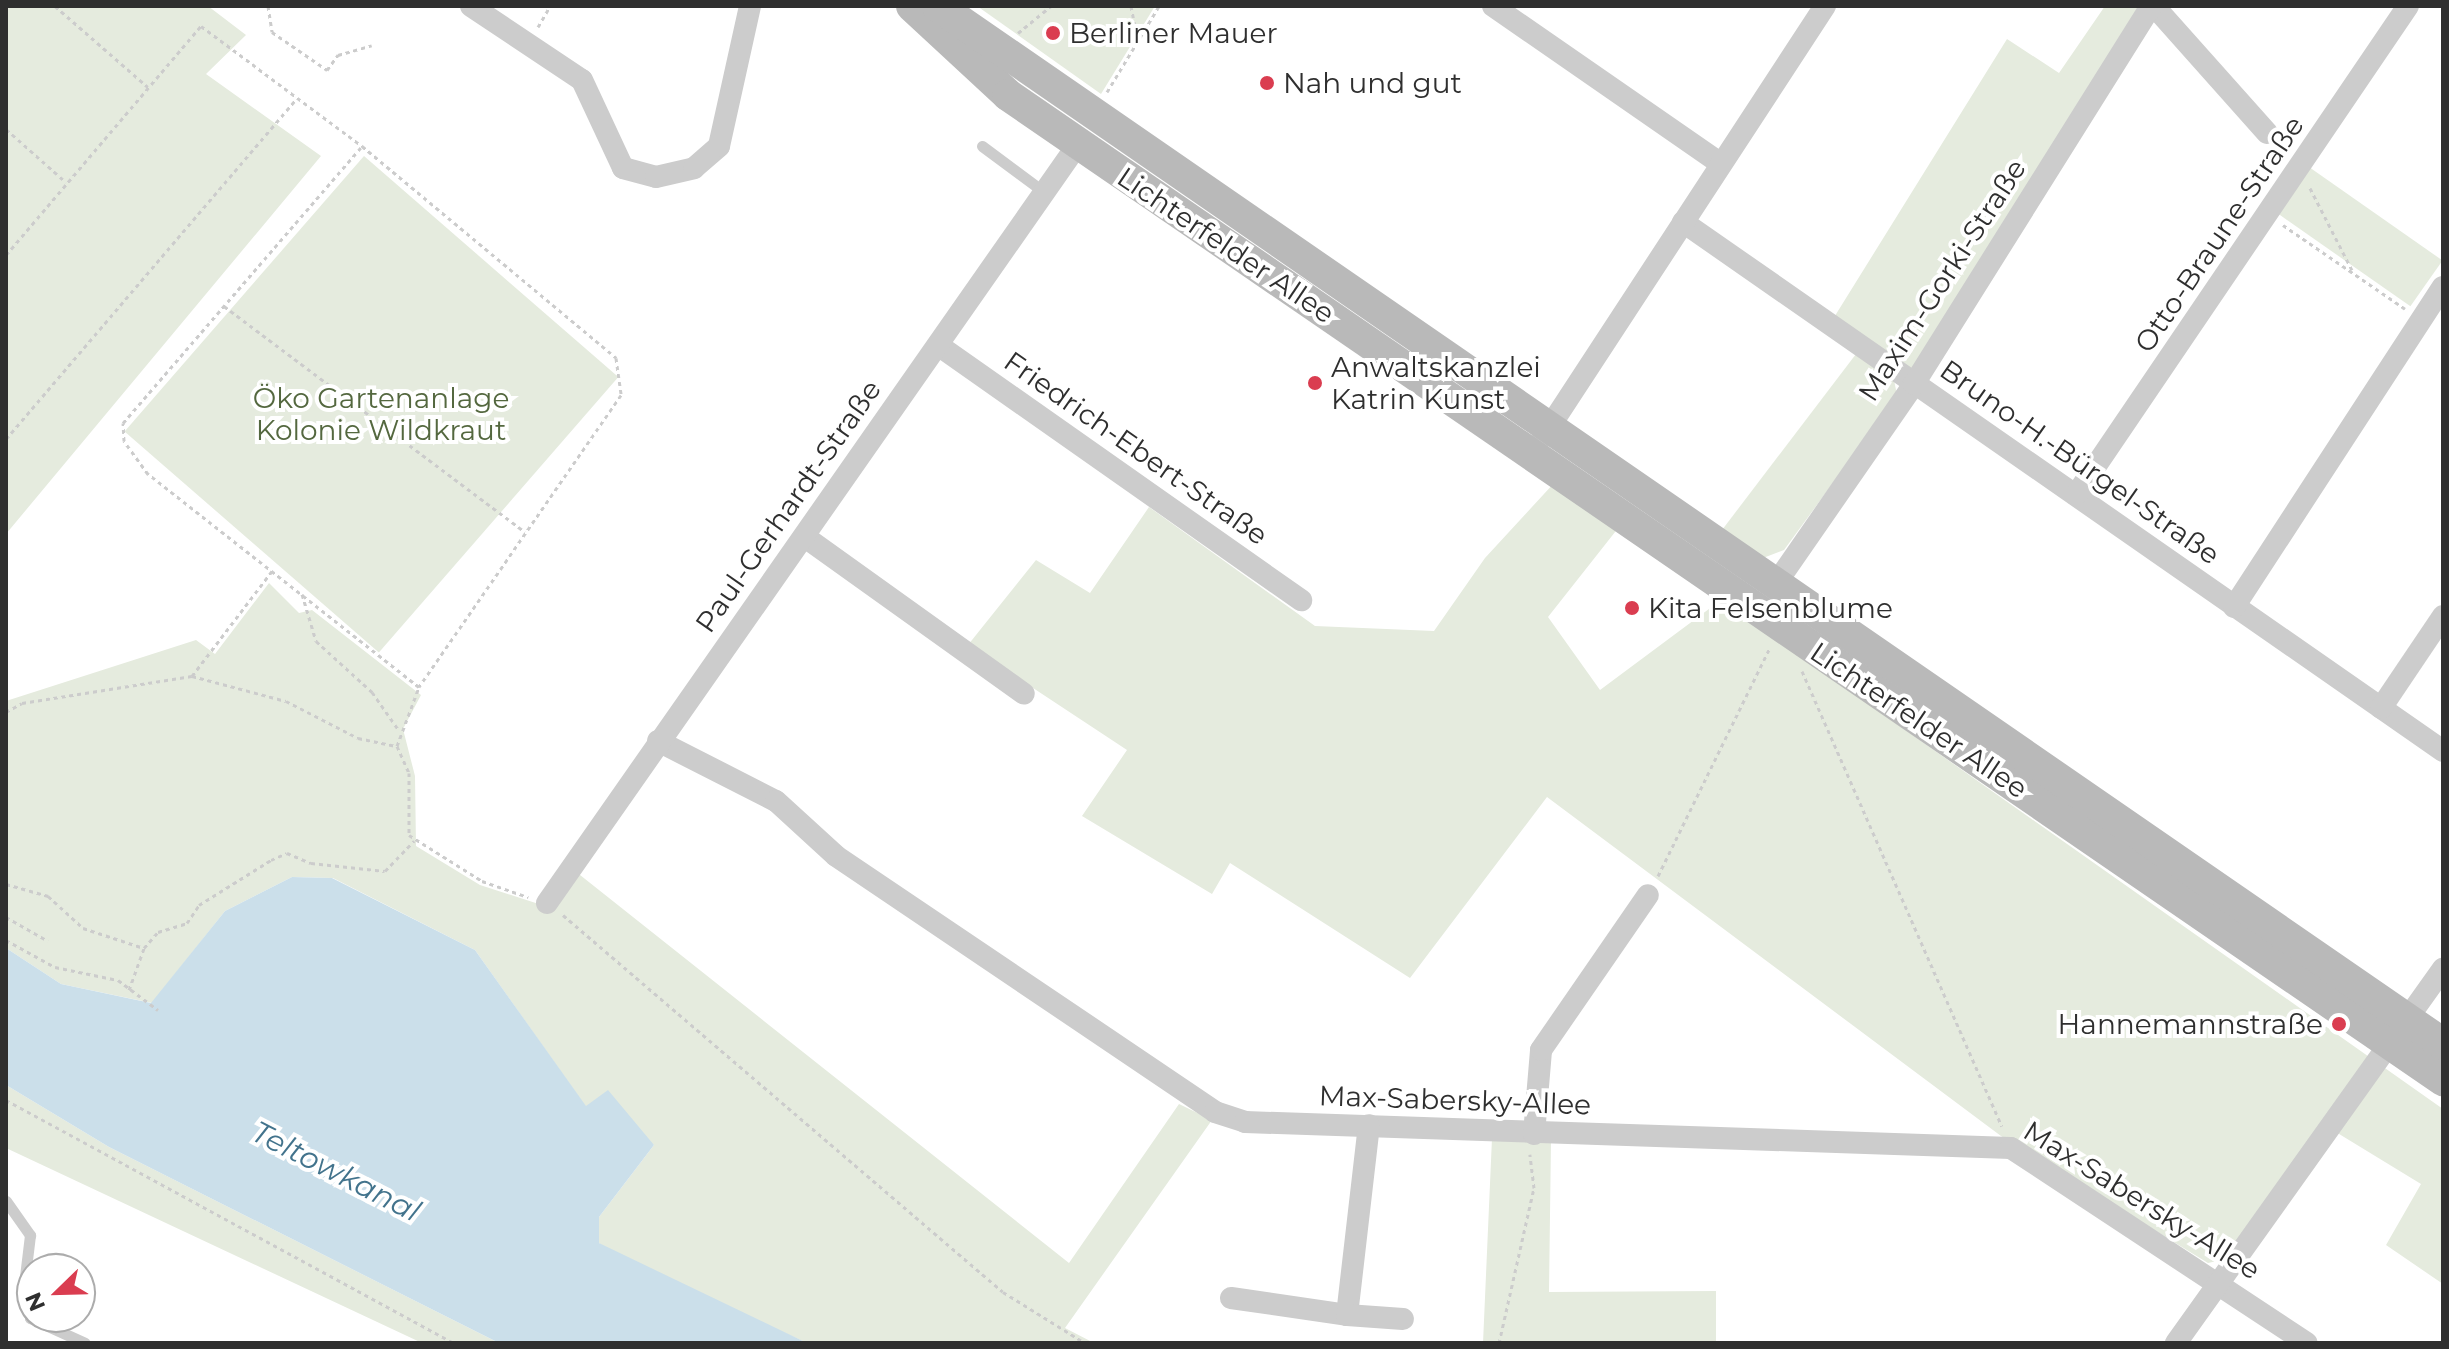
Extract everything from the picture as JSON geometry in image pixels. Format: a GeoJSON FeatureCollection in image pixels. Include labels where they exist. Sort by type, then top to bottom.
{"type":"FeatureCollection","features":[{"type":"Feature","properties":{"kind":"main road"},"geometry":{"type":"LineString","coordinates":[[912,6],[950,23]]}},
{"type":"Feature","properties":{"kind":"main road","name":"Lichterfelder Allee"},"geometry":{"type":"LineString","coordinates":[[950,23],[1098,106],[1784,627],[2398,1031],[2443,1044]]}},
{"type":"Feature","properties":{"kind":"main road","name":"Lichterfelder Allee"},"geometry":{"type":"LineString","coordinates":[[950,23],[1078,144],[1541,440],[1777,582],[2398,1031],[2443,1080]]}},
{"type":"Feature","properties":{"kind":"main road"},"geometry":{"type":"LineString","coordinates":[[1078,144],[1098,106]]}},
{"type":"Feature","properties":{"kind":"street"},"geometry":{"type":"LineString","coordinates":[[471,6],[528,41],[589,90],[623,168],[656,177],[680,173],[719,146],[750,6]]}},
{"type":"Feature","properties":{"kind":"street"},"geometry":{"type":"LineString","coordinates":[[1493,6],[1720,163]]}},
{"type":"Feature","properties":{"kind":"street"},"geometry":{"type":"LineString","coordinates":[[1541,440],[1825,6]]}},
{"type":"Feature","properties":{"kind":"street"},"geometry":{"type":"LineString","coordinates":[[2153,6],[2267,133]]}},
{"type":"Feature","properties":{"kind":"street","name":"Maxim-Gorki-Straße"},"geometry":{"type":"LineString","coordinates":[[1777,582],[1914,384],[2153,6]]}},
{"type":"Feature","properties":{"kind":"street","name":"Otto-Braune-Straße"},"geometry":{"type":"LineString","coordinates":[[2076,495],[2270,216],[2408,6]]}},
{"type":"Feature","properties":{"kind":"street","name":"Paul-Gerhardt-Straße"},"geometry":{"type":"LineString","coordinates":[[547,903],[1078,144]]}},
{"type":"Feature","properties":{"kind":"street","name":"Bruno-H.-Bürgel-Straße"},"geometry":{"type":"LineString","coordinates":[[1683,222],[2443,751]]}},
{"type":"Feature","properties":{"kind":"street"},"geometry":{"type":"LineString","coordinates":[[2234,607],[2443,287]]}},
{"type":"Feature","properties":{"kind":"street","name":"Friedrich-Ebert-Straße"},"geometry":{"type":"LineString","coordinates":[[938,345],[1301,600]]}},
{"type":"Feature","properties":{"kind":"street"},"geometry":{"type":"LineString","coordinates":[[805,537],[1024,694]]}},
{"type":"Feature","properties":{"kind":"street"},"geometry":{"type":"LineString","coordinates":[[2381,708],[2443,616]]}},
{"type":"Feature","properties":{"kind":"street","name":"Max-Sabersky-Allee"},"geometry":{"type":"LineString","coordinates":[[658,741],[776,801],[836,856],[1183,1096],[1245,1122],[1525,1134],[2011,1148],[2220,1280],[2307,1343]]}},
{"type":"Feature","properties":{"kind":"street"},"geometry":{"type":"LineString","coordinates":[[1525,1134],[1541,1050],[1648,895]]}},
{"type":"Feature","properties":{"kind":"street"},"geometry":{"type":"LineString","coordinates":[[2176,1343],[2443,968]]}},
{"type":"Feature","properties":{"kind":"street"},"geometry":{"type":"LineString","coordinates":[[1347,1315],[1369,1125]]}},
{"type":"Feature","properties":{"kind":"street"},"geometry":{"type":"LineString","coordinates":[[1231,1298],[1347,1315],[1403,1319]]}},
{"type":"Feature","properties":{"kind":"lane"},"geometry":{"type":"LineString","coordinates":[[982,146],[1044,192]]}},
{"type":"Feature","properties":{"kind":"lane"},"geometry":{"type":"LineString","coordinates":[[6,1201],[30,1235],[23,1293],[30,1318],[85,1343]]}},
{"type":"Feature","properties":{"kind":"path"},"geometry":{"type":"LineString","coordinates":[[55,6],[148,87]]}},
{"type":"Feature","properties":{"kind":"path"},"geometry":{"type":"LineString","coordinates":[[268,6],[272,32],[327,70],[338,55],[372,45]]}},
{"type":"Feature","properties":{"kind":"path"},"geometry":{"type":"LineString","coordinates":[[528,41],[550,6]]}},
{"type":"Feature","properties":{"kind":"path"},"geometry":{"type":"LineString","coordinates":[[1012,37],[1051,6]]}},
{"type":"Feature","properties":{"kind":"path"},"geometry":{"type":"LineString","coordinates":[[1131,6],[1138,41]]}},
{"type":"Feature","properties":{"kind":"path"},"geometry":{"type":"LineString","coordinates":[[1098,106],[1159,6]]}},
{"type":"Feature","properties":{"kind":"path"},"geometry":{"type":"LineString","coordinates":[[6,255],[201,26],[362,146],[616,358],[621,395],[419,687],[398,729],[397,746],[409,773],[405,825],[414,840],[482,881],[547,903],[1003,1292],[1085,1343]]}},
{"type":"Feature","properties":{"kind":"path"},"geometry":{"type":"LineString","coordinates":[[6,439],[297,98]]}},
{"type":"Feature","properties":{"kind":"path"},"geometry":{"type":"LineString","coordinates":[[6,129],[66,182]]}},
{"type":"Feature","properties":{"kind":"path"},"geometry":{"type":"LineString","coordinates":[[362,146],[123,423],[124,441],[148,474],[419,687]]}},
{"type":"Feature","properties":{"kind":"path"},"geometry":{"type":"LineString","coordinates":[[2300,169],[2354,273]]}},
{"type":"Feature","properties":{"kind":"path"},"geometry":{"type":"LineString","coordinates":[[2270,216],[2421,320]]}},
{"type":"Feature","properties":{"kind":"path"},"geometry":{"type":"LineString","coordinates":[[224,306],[526,533]]}},
{"type":"Feature","properties":{"kind":"path"},"geometry":{"type":"LineString","coordinates":[[192,676],[272,571]]}},
{"type":"Feature","properties":{"kind":"path"},"geometry":{"type":"LineString","coordinates":[[302,594],[316,641],[372,692],[398,729]]}},
{"type":"Feature","properties":{"kind":"path"},"geometry":{"type":"LineString","coordinates":[[1648,895],[1784,627]]}},
{"type":"Feature","properties":{"kind":"path"},"geometry":{"type":"LineString","coordinates":[[1799,663],[2011,1148]]}},
{"type":"Feature","properties":{"kind":"path"},"geometry":{"type":"LineString","coordinates":[[6,712],[22,703],[192,676],[286,701],[358,738],[397,746]]}},
{"type":"Feature","properties":{"kind":"path"},"geometry":{"type":"LineString","coordinates":[[129,990],[144,948],[287,853],[311,863],[385,871],[414,840]]}},
{"type":"Feature","properties":{"kind":"path"},"geometry":{"type":"LineString","coordinates":[[6,884],[48,896],[83,928],[144,948]]}},
{"type":"Feature","properties":{"kind":"path"},"geometry":{"type":"LineString","coordinates":[[6,917],[48,941]]}},
{"type":"Feature","properties":{"kind":"path"},"geometry":{"type":"LineString","coordinates":[[6,940],[55,967],[118,980],[158,1010]]}},
{"type":"Feature","properties":{"kind":"path"},"geometry":{"type":"LineString","coordinates":[[6,1100],[454,1343]]}},
{"type":"Feature","properties":{"kind":"path"},"geometry":{"type":"LineString","coordinates":[[1499,1343],[1536,1171],[1525,1134]]}},
{"type":"Feature","properties":{"kind":"green space"},"geometry":{"type":"Polygon","coordinates":[[[6,6],[208,6],[246,35],[206,74],[321,156],[6,534],[6,6]]]}},
{"type":"Feature","properties":{"kind":"green space"},"geometry":{"type":"Polygon","coordinates":[[[977,6],[1155,6],[1101,94],[977,6]]]}},
{"type":"Feature","properties":{"kind":"green space"},"geometry":{"type":"Polygon","coordinates":[[[2105,6],[2145,6],[1918,366],[1908,369],[1833,319],[2007,39],[2059,73],[2105,6]]]}},
{"type":"Feature","properties":{"kind":"green space","name":"Öko Gartenanlage Kolonie Wildkraut"},"geometry":{"type":"Polygon","coordinates":[[[364,156],[618,377],[379,653],[125,431],[364,156]]]}},
{"type":"Feature","properties":{"kind":"green space"},"geometry":{"type":"Polygon","coordinates":[[[2309,167],[2443,260],[2410,306],[2277,213],[2309,167]]]}},
{"type":"Feature","properties":{"kind":"green space"},"geometry":{"type":"Polygon","coordinates":[[[1856,354],[1894,380],[1897,395],[1784,550],[1763,558],[1722,530],[1856,354]]]}},
{"type":"Feature","properties":{"kind":"green space"},"geometry":{"type":"Polygon","coordinates":[[[1555,482],[1619,527],[1548,617],[1600,690],[1721,600],[2443,1109],[2443,1284],[2386,1245],[2421,1184],[2326,1126],[2226,1259],[2208,1263],[2001,1136],[1547,797],[1410,978],[1230,863],[1212,894],[1082,816],[1127,750],[968,645],[1036,560],[1090,593],[1149,507],[1315,626],[1434,631],[1485,558],[1555,482]]]}},
{"type":"Feature","properties":{"kind":"green space"},"geometry":{"type":"Polygon","coordinates":[[[269,583],[299,613],[312,610],[421,695],[403,729],[415,776],[416,846],[480,885],[548,907],[575,871],[1069,1263],[1179,1104],[1212,1120],[1065,1328],[1094,1343],[807,1343],[619,1258],[599,1243],[599,1217],[654,1145],[586,1107],[475,950],[333,878],[292,877],[225,911],[152,1003],[61,984],[6,948],[6,701],[196,640],[215,654],[269,583]]]}},
{"type":"Feature","properties":{"kind":"green space"},"geometry":{"type":"Polygon","coordinates":[[[6,1085],[109,1147],[499,1343],[422,1343],[6,1148],[6,1085]]]}},
{"type":"Feature","properties":{"kind":"green space"},"geometry":{"type":"Polygon","coordinates":[[[1492,1138],[1551,1140],[1549,1292],[1716,1291],[1716,1342],[1943,1343],[1483,1343],[1492,1138]]]}},
{"type":"Feature","properties":{"kind":"water","name":"Teltowkanal"},"geometry":{"type":"Polygon","coordinates":[[[292,877],[332,878],[475,950],[586,1106],[608,1090],[654,1145],[599,1217],[599,1243],[807,1343],[499,1343],[109,1147],[6,1085],[6,948],[61,984],[151,1003],[225,911],[292,877]]]}},
{"type":"Feature","properties":{"kind":"place","name":"Berliner Mauer"},"geometry":{"type":"Point","coordinates":[1053,33]}},
{"type":"Feature","properties":{"kind":"place","name":"Nah und gut"},"geometry":{"type":"Point","coordinates":[1267,83]}},
{"type":"Feature","properties":{"kind":"place","name":"Anwaltskanzlei Katrin Kunst"},"geometry":{"type":"Point","coordinates":[1315,383]}},
{"type":"Feature","properties":{"kind":"place","name":"Kita Felsenblume"},"geometry":{"type":"Point","coordinates":[1632,608]}},
{"type":"Feature","properties":{"kind":"place","name":"Hannemannstraße"},"geometry":{"type":"Point","coordinates":[2339,1024]}}]}
